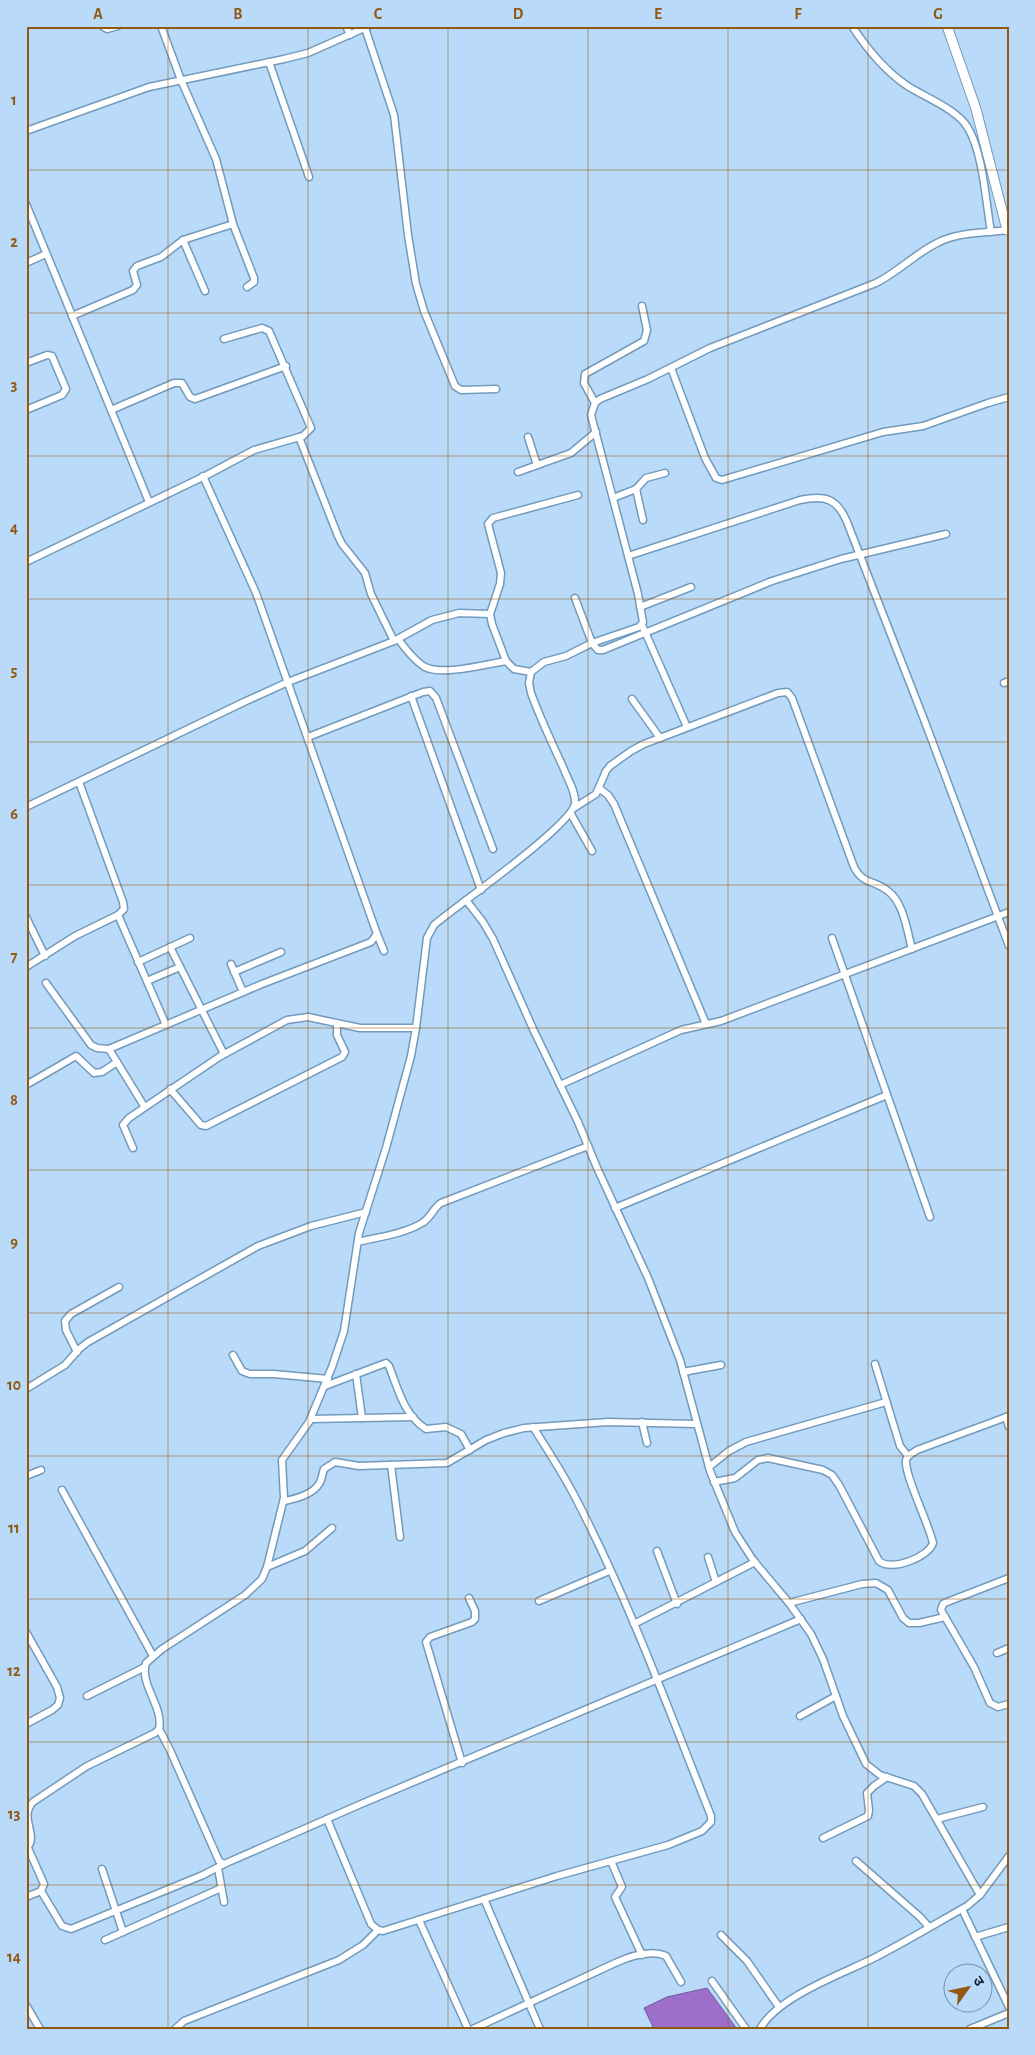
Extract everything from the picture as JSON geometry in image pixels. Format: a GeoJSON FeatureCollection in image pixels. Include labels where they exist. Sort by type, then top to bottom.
{"type":"FeatureCollection","features":[{"type":"Feature","properties":{"kind":"street"},"geometry":{"type":"LineString","coordinates":[[102,26],[107,29],[118,26]]}},
{"type":"Feature","properties":{"kind":"street"},"geometry":{"type":"LineString","coordinates":[[161,26],[181,80],[216,159],[233,224],[254,278],[254,282],[247,287]]}},
{"type":"Feature","properties":{"kind":"street"},"geometry":{"type":"LineString","coordinates":[[346,26],[350,35]]}},
{"type":"Feature","properties":{"kind":"street"},"geometry":{"type":"LineString","coordinates":[[852,26],[870,52],[893,75],[959,117],[968,128],[976,147],[991,232]]}},
{"type":"Feature","properties":{"kind":"street"},"geometry":{"type":"LineString","coordinates":[[687,727],[642,625],[640,607],[628,556],[591,415],[595,403],[718,345],[876,283],[894,274],[938,242],[949,238],[991,232],[1008,232],[976,109],[948,26]]}},
{"type":"Feature","properties":{"kind":"street"},"geometry":{"type":"LineString","coordinates":[[26,130],[126,95],[181,80],[308,53],[367,27],[394,115],[413,268],[424,311],[454,386],[461,390],[496,389]]}},
{"type":"Feature","properties":{"kind":"street"},"geometry":{"type":"LineString","coordinates":[[269,62],[309,177]]}},
{"type":"Feature","properties":{"kind":"street"},"geometry":{"type":"LineString","coordinates":[[26,204],[149,502]]}},
{"type":"Feature","properties":{"kind":"street"},"geometry":{"type":"LineString","coordinates":[[72,316],[133,290],[137,285],[134,268],[161,257],[183,240],[233,224]]}},
{"type":"Feature","properties":{"kind":"street"},"geometry":{"type":"LineString","coordinates":[[183,240],[205,291]]}},
{"type":"Feature","properties":{"kind":"street"},"geometry":{"type":"LineString","coordinates":[[26,263],[46,254]]}},
{"type":"Feature","properties":{"kind":"street"},"geometry":{"type":"LineString","coordinates":[[595,403],[584,383],[585,374],[644,341],[647,330],[642,306]]}},
{"type":"Feature","properties":{"kind":"street"},"geometry":{"type":"LineString","coordinates":[[26,562],[254,450],[299,438],[309,432],[311,428],[272,334],[267,329],[259,328],[224,340]]}},
{"type":"Feature","properties":{"kind":"street"},"geometry":{"type":"LineString","coordinates":[[26,363],[47,355],[52,356],[66,389],[62,396],[26,410]]}},
{"type":"Feature","properties":{"kind":"street"},"geometry":{"type":"LineString","coordinates":[[110,410],[174,383],[182,383],[190,397],[196,399],[286,366]]}},
{"type":"Feature","properties":{"kind":"street"},"geometry":{"type":"LineString","coordinates":[[671,368],[705,458],[716,478],[722,480],[883,432],[923,426],[988,402],[1009,397]]}},
{"type":"Feature","properties":{"kind":"street"},"geometry":{"type":"LineString","coordinates":[[518,472],[571,453],[596,432]]}},
{"type":"Feature","properties":{"kind":"street"},"geometry":{"type":"LineString","coordinates":[[528,437],[537,465]]}},
{"type":"Feature","properties":{"kind":"street"},"geometry":{"type":"LineString","coordinates":[[299,438],[338,536],[365,573],[371,594],[396,640],[418,662],[429,669],[456,668],[506,661]]}},
{"type":"Feature","properties":{"kind":"street"},"geometry":{"type":"LineString","coordinates":[[613,498],[636,489],[646,478],[665,473]]}},
{"type":"Feature","properties":{"kind":"street"},"geometry":{"type":"LineString","coordinates":[[203,476],[245,567],[384,951]]}},
{"type":"Feature","properties":{"kind":"street"},"geometry":{"type":"LineString","coordinates":[[636,489],[643,520]]}},
{"type":"Feature","properties":{"kind":"street"},"geometry":{"type":"LineString","coordinates":[[531,672],[514,669],[506,661],[490,614],[500,584],[501,573],[488,524],[493,518],[578,495]]}},
{"type":"Feature","properties":{"kind":"street"},"geometry":{"type":"LineString","coordinates":[[628,556],[800,500],[819,498],[829,500],[842,510],[925,722],[1009,946]]}},
{"type":"Feature","properties":{"kind":"street"},"geometry":{"type":"LineString","coordinates":[[575,598],[592,643],[600,651],[646,634],[772,581],[859,555],[946,534]]}},
{"type":"Feature","properties":{"kind":"street"},"geometry":{"type":"LineString","coordinates":[[640,607],[691,586]]}},
{"type":"Feature","properties":{"kind":"street"},"geometry":{"type":"LineString","coordinates":[[26,807],[288,682],[396,640],[419,626],[440,617],[459,613],[490,614]]}},
{"type":"Feature","properties":{"kind":"street"},"geometry":{"type":"LineString","coordinates":[[592,851],[572,811],[575,802],[571,785],[531,693],[529,683],[531,672],[544,662],[573,653],[592,643],[639,628],[642,625]]}},
{"type":"Feature","properties":{"kind":"street"},"geometry":{"type":"LineString","coordinates":[[308,737],[411,696],[427,691],[433,693],[493,849]]}},
{"type":"Feature","properties":{"kind":"street"},"geometry":{"type":"LineString","coordinates":[[87,1696],[145,1667],[153,1656],[245,1595],[262,1579],[267,1567],[284,1501],[282,1460],[304,1432],[311,1419],[328,1379],[344,1331],[358,1242],[395,1115],[416,1028],[427,938],[434,925],[481,890],[572,811],[592,798],[600,789],[606,771],[610,766],[631,751],[687,727],[778,693],[787,692],[790,694],[854,867],[862,878],[886,889],[894,896],[900,907],[912,949]]}},
{"type":"Feature","properties":{"kind":"street"},"geometry":{"type":"LineString","coordinates":[[411,696],[481,890]]}},
{"type":"Feature","properties":{"kind":"street"},"geometry":{"type":"LineString","coordinates":[[632,698],[660,738]]}},
{"type":"Feature","properties":{"kind":"street"},"geometry":{"type":"LineString","coordinates":[[26,968],[74,936],[118,915],[124,909],[124,902],[79,782]]}},
{"type":"Feature","properties":{"kind":"street"},"geometry":{"type":"LineString","coordinates":[[600,789],[608,795],[614,804],[706,1024]]}},
{"type":"Feature","properties":{"kind":"street"},"geometry":{"type":"LineString","coordinates":[[466,900],[493,939],[648,1278],[683,1372],[696,1424],[714,1482],[735,1532],[755,1562],[789,1603],[811,1634],[863,1758],[873,1770],[887,1778],[905,1782],[919,1790],[980,1895]]}},
{"type":"Feature","properties":{"kind":"street"},"geometry":{"type":"LineString","coordinates":[[560,1085],[681,1030],[735,1016],[1009,912]]}},
{"type":"Feature","properties":{"kind":"street"},"geometry":{"type":"LineString","coordinates":[[118,915],[166,1025]]}},
{"type":"Feature","properties":{"kind":"street"},"geometry":{"type":"LineString","coordinates":[[26,917],[45,956]]}},
{"type":"Feature","properties":{"kind":"street"},"geometry":{"type":"LineString","coordinates":[[46,983],[92,1045],[96,1048],[110,1049],[243,992],[371,942],[377,934]]}},
{"type":"Feature","properties":{"kind":"street"},"geometry":{"type":"LineString","coordinates":[[138,962],[190,938]]}},
{"type":"Feature","properties":{"kind":"street"},"geometry":{"type":"LineString","coordinates":[[832,938],[930,1217]]}},
{"type":"Feature","properties":{"kind":"street"},"geometry":{"type":"LineString","coordinates":[[170,947],[224,1054]]}},
{"type":"Feature","properties":{"kind":"street"},"geometry":{"type":"LineString","coordinates":[[234,972],[281,952]]}},
{"type":"Feature","properties":{"kind":"street"},"geometry":{"type":"LineString","coordinates":[[231,964],[243,992]]}},
{"type":"Feature","properties":{"kind":"street"},"geometry":{"type":"LineString","coordinates":[[147,981],[180,967]]}},
{"type":"Feature","properties":{"kind":"street"},"geometry":{"type":"LineString","coordinates":[[133,1148],[123,1125],[144,1106],[224,1054],[287,1020],[308,1017],[337,1024],[367,1028],[416,1028]]}},
{"type":"Feature","properties":{"kind":"street"},"geometry":{"type":"LineString","coordinates":[[170,1089],[201,1125],[209,1125],[342,1057],[345,1052],[337,1035],[337,1024]]}},
{"type":"Feature","properties":{"kind":"street"},"geometry":{"type":"LineString","coordinates":[[110,1049],[144,1106]]}},
{"type":"Feature","properties":{"kind":"street"},"geometry":{"type":"LineString","coordinates":[[26,1085],[76,1056],[94,1073],[102,1072],[118,1062]]}},
{"type":"Feature","properties":{"kind":"street"},"geometry":{"type":"LineString","coordinates":[[615,1208],[887,1095]]}},
{"type":"Feature","properties":{"kind":"street"},"geometry":{"type":"LineString","coordinates":[[358,1242],[415,1227],[424,1222],[434,1208],[441,1203],[588,1146]]}},
{"type":"Feature","properties":{"kind":"street"},"geometry":{"type":"LineString","coordinates":[[26,1389],[65,1365],[83,1346],[153,1304],[258,1246],[304,1228],[366,1212]]}},
{"type":"Feature","properties":{"kind":"street"},"geometry":{"type":"LineString","coordinates":[[77,1352],[66,1330],[64,1321],[72,1314],[119,1287]]}},
{"type":"Feature","properties":{"kind":"street"},"geometry":{"type":"LineString","coordinates":[[233,1355],[242,1371],[250,1374],[274,1374],[328,1379]]}},
{"type":"Feature","properties":{"kind":"street"},"geometry":{"type":"LineString","coordinates":[[325,1386],[384,1362],[388,1364],[404,1404],[413,1418],[426,1429],[446,1427],[461,1434],[470,1450]]}},
{"type":"Feature","properties":{"kind":"street"},"geometry":{"type":"LineString","coordinates":[[683,1372],[721,1364]]}},
{"type":"Feature","properties":{"kind":"street"},"geometry":{"type":"LineString","coordinates":[[875,1364],[900,1446],[908,1456]]}},
{"type":"Feature","properties":{"kind":"street"},"geometry":{"type":"LineString","coordinates":[[356,1374],[362,1418]]}},
{"type":"Feature","properties":{"kind":"street"},"geometry":{"type":"LineString","coordinates":[[709,1467],[729,1451],[746,1442],[886,1402]]}},
{"type":"Feature","properties":{"kind":"street"},"geometry":{"type":"LineString","coordinates":[[714,1482],[735,1478],[758,1460],[768,1458],[828,1472],[839,1485],[879,1561],[886,1566],[892,1566],[926,1553],[933,1542],[911,1480],[906,1462],[908,1456],[917,1450],[1007,1416],[1009,1427]]}},
{"type":"Feature","properties":{"kind":"street"},"geometry":{"type":"LineString","coordinates":[[311,1419],[413,1418]]}},
{"type":"Feature","properties":{"kind":"street"},"geometry":{"type":"LineString","coordinates":[[284,1501],[299,1497],[315,1488],[320,1482],[324,1469],[331,1463],[339,1462],[360,1466],[447,1463],[504,1433],[533,1427],[608,1422],[696,1424]]}},
{"type":"Feature","properties":{"kind":"street"},"geometry":{"type":"LineString","coordinates":[[642,1422],[647,1443]]}},
{"type":"Feature","properties":{"kind":"street"},"geometry":{"type":"LineString","coordinates":[[175,2029],[184,2021],[338,1960],[363,1945],[378,1930],[392,1929],[557,1876],[677,1842],[702,1830],[711,1822],[711,1816],[634,1624],[574,1496],[533,1427]]}},
{"type":"Feature","properties":{"kind":"street"},"geometry":{"type":"LineString","coordinates":[[391,1465],[400,1537]]}},
{"type":"Feature","properties":{"kind":"street"},"geometry":{"type":"LineString","coordinates":[[26,1476],[41,1470]]}},
{"type":"Feature","properties":{"kind":"street"},"geometry":{"type":"LineString","coordinates":[[62,1490],[153,1656]]}},
{"type":"Feature","properties":{"kind":"street"},"geometry":{"type":"LineString","coordinates":[[267,1567],[305,1551],[332,1528]]}},
{"type":"Feature","properties":{"kind":"street"},"geometry":{"type":"LineString","coordinates":[[657,1551],[677,1604]]}},
{"type":"Feature","properties":{"kind":"street"},"geometry":{"type":"LineString","coordinates":[[708,1556],[716,1582]]}},
{"type":"Feature","properties":{"kind":"street"},"geometry":{"type":"LineString","coordinates":[[634,1624],[677,1604],[755,1562]]}},
{"type":"Feature","properties":{"kind":"street"},"geometry":{"type":"LineString","coordinates":[[539,1601],[609,1570]]}},
{"type":"Feature","properties":{"kind":"street"},"geometry":{"type":"LineString","coordinates":[[1009,1578],[947,1602],[942,1608],[945,1617],[974,1667],[990,1703],[998,1707],[1009,1704]]}},
{"type":"Feature","properties":{"kind":"street"},"geometry":{"type":"LineString","coordinates":[[789,1603],[862,1584],[876,1583],[888,1590],[903,1618],[909,1623],[919,1623],[945,1617]]}},
{"type":"Feature","properties":{"kind":"street"},"geometry":{"type":"LineString","coordinates":[[462,1763],[426,1642],[430,1637],[472,1622],[475,1619],[475,1611],[469,1598]]}},
{"type":"Feature","properties":{"kind":"street"},"geometry":{"type":"LineString","coordinates":[[41,1891],[62,1926],[66,1929],[85,1925],[327,1819],[801,1619]]}},
{"type":"Feature","properties":{"kind":"street"},"geometry":{"type":"LineString","coordinates":[[26,1632],[57,1688],[60,1698],[58,1705],[52,1710],[26,1724]]}},
{"type":"Feature","properties":{"kind":"street"},"geometry":{"type":"LineString","coordinates":[[997,1653],[1009,1648]]}},
{"type":"Feature","properties":{"kind":"street"},"geometry":{"type":"LineString","coordinates":[[145,1667],[159,1717],[159,1729],[221,1866],[224,1902]]}},
{"type":"Feature","properties":{"kind":"street"},"geometry":{"type":"LineString","coordinates":[[800,1716],[836,1696]]}},
{"type":"Feature","properties":{"kind":"street"},"geometry":{"type":"LineString","coordinates":[[26,1897],[41,1891],[44,1884],[27,1848],[31,1838],[28,1808],[33,1802],[87,1766],[155,1733],[159,1729]]}},
{"type":"Feature","properties":{"kind":"street"},"geometry":{"type":"LineString","coordinates":[[823,1838],[868,1816],[867,1793],[887,1778]]}},
{"type":"Feature","properties":{"kind":"street"},"geometry":{"type":"LineString","coordinates":[[937,1818],[983,1807]]}},
{"type":"Feature","properties":{"kind":"street"},"geometry":{"type":"LineString","coordinates":[[327,1819],[371,1924],[378,1930]]}},
{"type":"Feature","properties":{"kind":"street"},"geometry":{"type":"LineString","coordinates":[[760,2029],[764,2020],[779,2007],[808,1990],[888,1951],[962,1909],[980,1895],[1009,1856]]}},
{"type":"Feature","properties":{"kind":"street"},"geometry":{"type":"LineString","coordinates":[[611,1861],[622,1887],[615,1898],[642,1955]]}},
{"type":"Feature","properties":{"kind":"street"},"geometry":{"type":"LineString","coordinates":[[856,1861],[920,1917],[928,1927]]}},
{"type":"Feature","properties":{"kind":"street"},"geometry":{"type":"LineString","coordinates":[[102,1869],[123,1932]]}},
{"type":"Feature","properties":{"kind":"street"},"geometry":{"type":"LineString","coordinates":[[104,1940],[219,1889]]}},
{"type":"Feature","properties":{"kind":"street"},"geometry":{"type":"LineString","coordinates":[[484,1899],[540,2029]]}},
{"type":"Feature","properties":{"kind":"street"},"geometry":{"type":"LineString","coordinates":[[962,1909],[1009,2007]]}},
{"type":"Feature","properties":{"kind":"street"},"geometry":{"type":"LineString","coordinates":[[419,1920],[468,2029]]}},
{"type":"Feature","properties":{"kind":"street"},"geometry":{"type":"LineString","coordinates":[[975,1937],[1009,1927]]}},
{"type":"Feature","properties":{"kind":"street"},"geometry":{"type":"LineString","coordinates":[[721,1935],[747,1961],[779,2007]]}},
{"type":"Feature","properties":{"kind":"street"},"geometry":{"type":"LineString","coordinates":[[473,2029],[613,1964],[642,1955],[655,1954],[666,1956],[681,1982]]}},
{"type":"Feature","properties":{"kind":"street"},"geometry":{"type":"LineString","coordinates":[[712,1981],[746,2029]]}},
{"type":"Feature","properties":{"kind":"street"},"geometry":{"type":"LineString","coordinates":[[26,2005],[40,2029]]}},
{"type":"Feature","properties":{"kind":"street"},"geometry":{"type":"LineString","coordinates":[[970,2029],[1009,2013]]}},
{"type":"Feature","properties":{"kind":"shaded area"},"geometry":{"type":"Polygon","coordinates":[[[707,1988],[737,2029],[654,2029],[644,2008],[667,1997],[707,1988]]]}}]}
